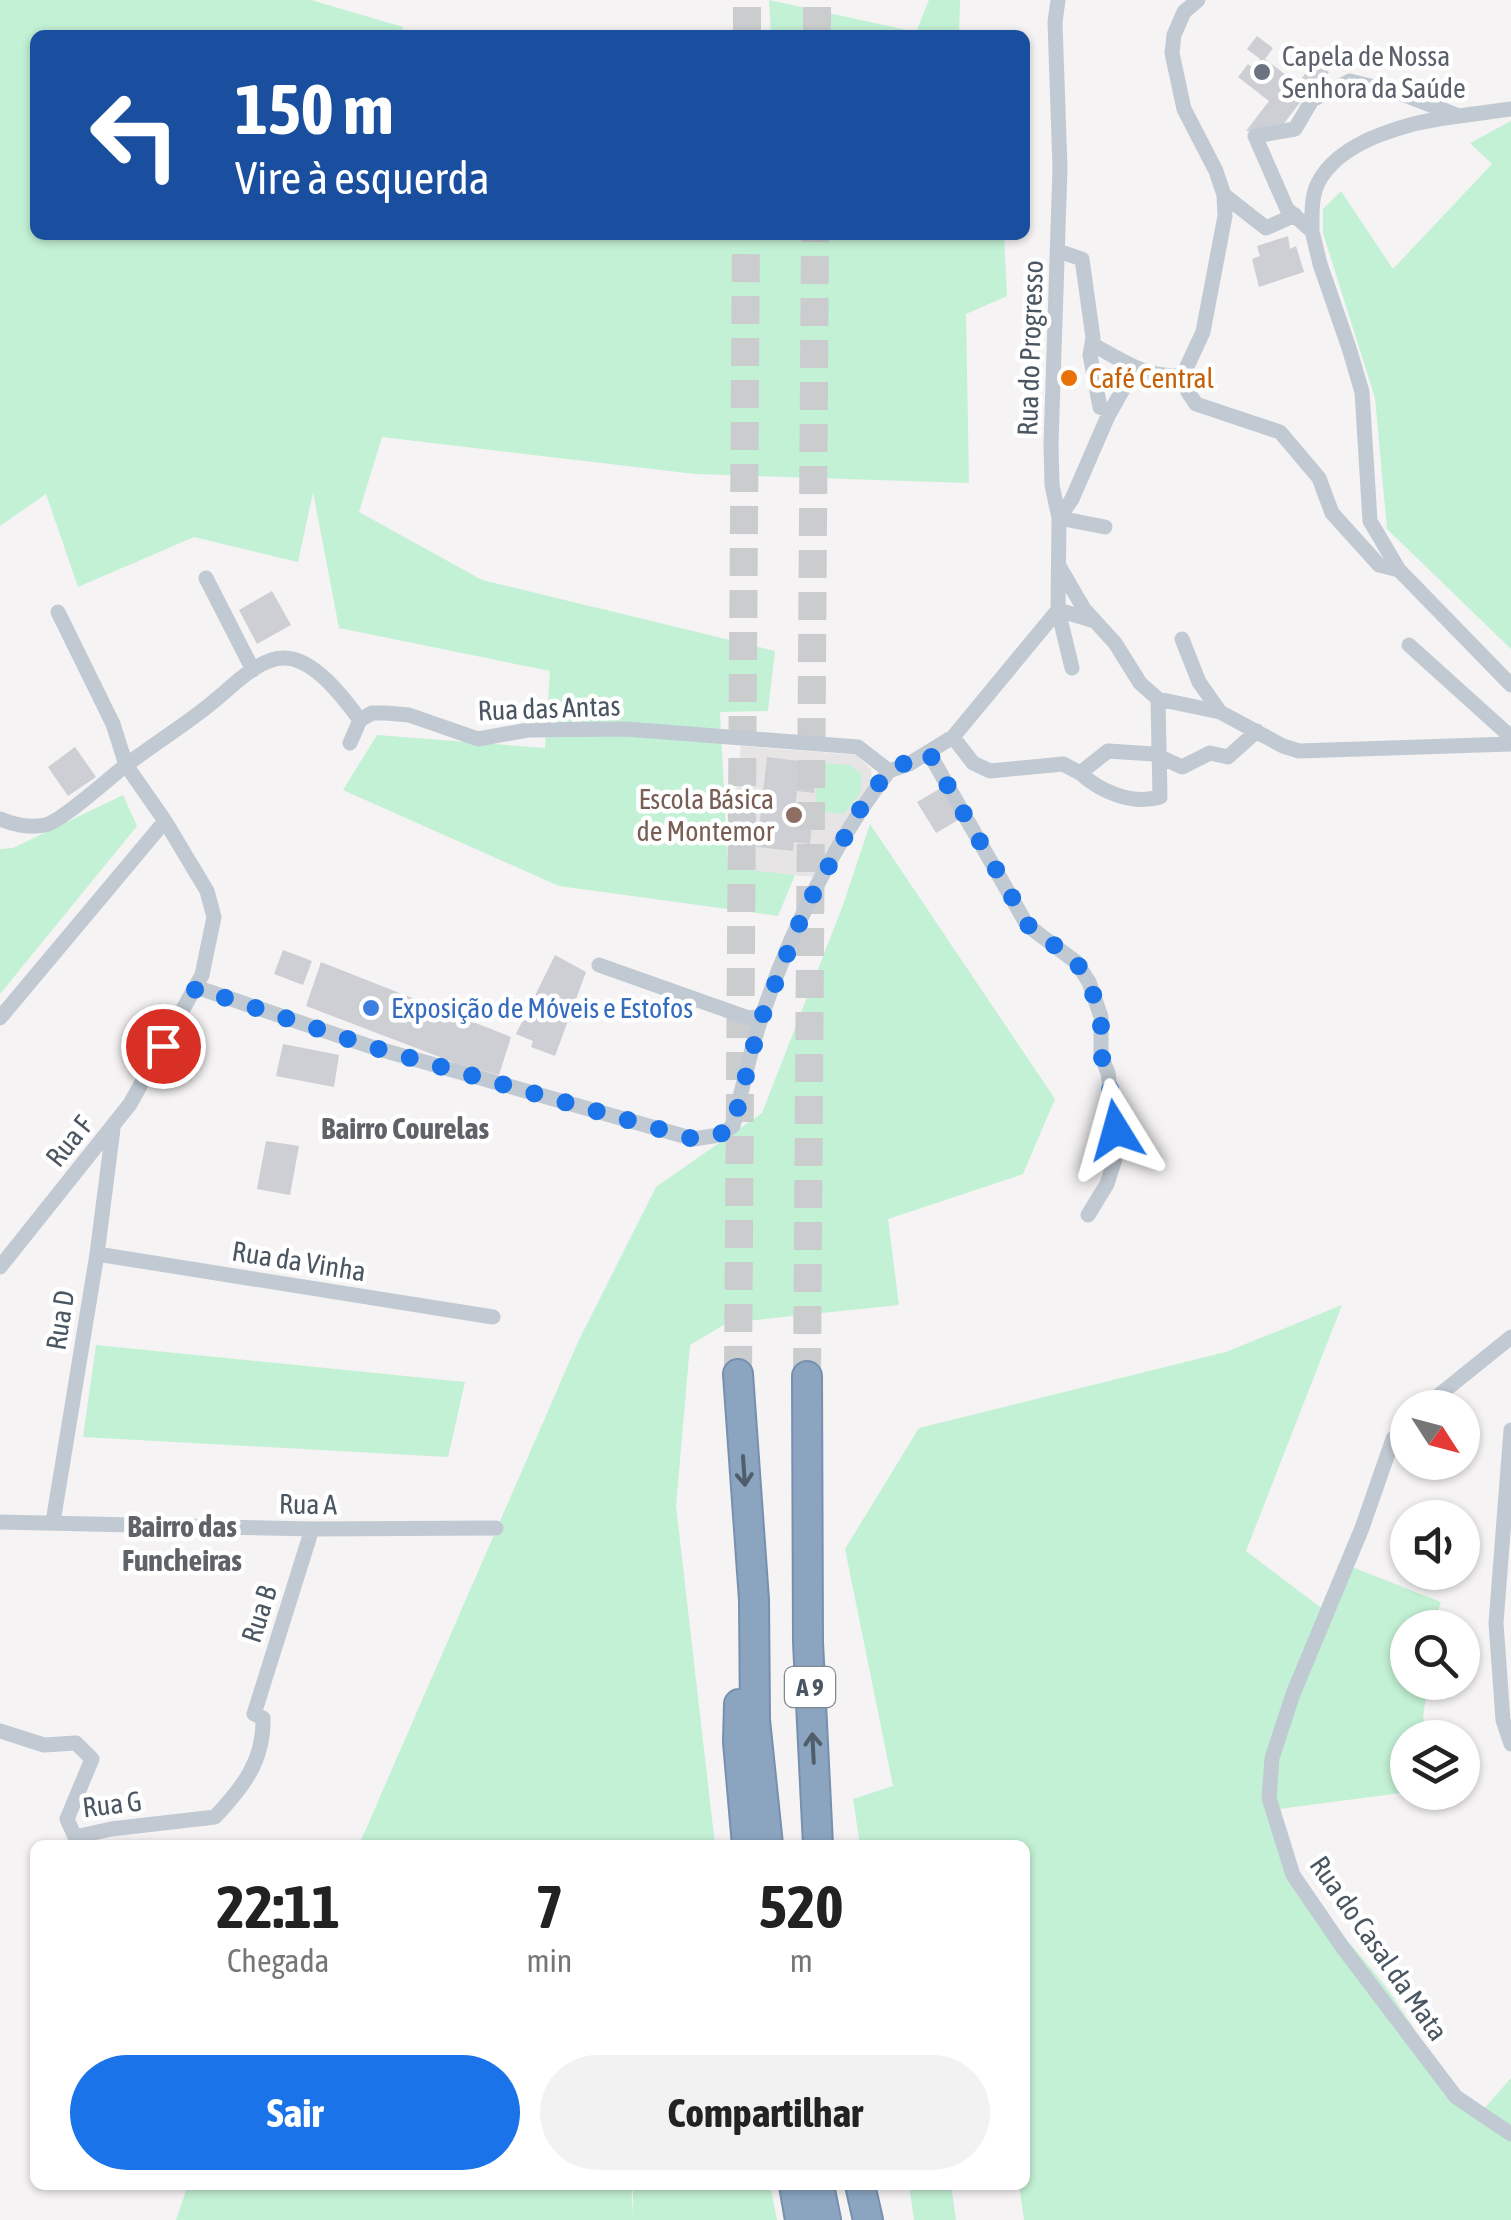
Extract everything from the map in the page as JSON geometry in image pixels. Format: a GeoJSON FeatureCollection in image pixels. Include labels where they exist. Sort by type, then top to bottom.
{"type":"FeatureCollection","features":[{"type":"Feature","properties":{"kind":"highway","name":"A 9"},"geometry":{"type":"LineString","coordinates":[[738,1374],[755,1720],[767,1840]]}},
{"type":"Feature","properties":{"kind":"highway","name":"A 9"},"geometry":{"type":"LineString","coordinates":[[807,1376],[808,1642],[818,1840]]}},
{"type":"Feature","properties":{"kind":"highway"},"geometry":{"type":"LineString","coordinates":[[747,1840],[738,1742],[750,1568]]}},
{"type":"Feature","properties":{"kind":"highway"},"geometry":{"type":"LineString","coordinates":[[795,2190],[800,2220]]}},
{"type":"Feature","properties":{"kind":"highway"},"geometry":{"type":"LineString","coordinates":[[820,2190],[826,2220]]}},
{"type":"Feature","properties":{"kind":"highway"},"geometry":{"type":"LineString","coordinates":[[861,2190],[868,2220]]}},
{"type":"Feature","properties":{"kind":"street","name":"Rua do Progresso"},"geometry":{"type":"LineString","coordinates":[[1058,0],[1058,251],[1051,444],[1052,484],[1059,518]]}},
{"type":"Feature","properties":{"kind":"street"},"geometry":{"type":"LineString","coordinates":[[1198,0],[1184,12],[1174,34],[1172,53],[1184,109],[1216,171],[1224,195],[1225,216],[1203,332],[1183,375],[1188,392],[1196,404],[1280,432],[1319,478],[1332,514],[1379,565],[1398,570]]}},
{"type":"Feature","properties":{"kind":"street"},"geometry":{"type":"LineString","coordinates":[[1312,231],[1287,209],[1254,136],[1295,129],[1312,100],[1350,81],[1402,94],[1459,116]]}},
{"type":"Feature","properties":{"kind":"street"},"geometry":{"type":"LineString","coordinates":[[1509,680],[1398,570],[1370,521],[1362,392],[1320,264],[1312,231],[1312,203],[1316,186],[1329,166],[1392,128],[1511,109]]}},
{"type":"Feature","properties":{"kind":"street"},"geometry":{"type":"LineString","coordinates":[[1224,195],[1266,228],[1296,215]]}},
{"type":"Feature","properties":{"kind":"street"},"geometry":{"type":"LineString","coordinates":[[1058,251],[1082,259],[1090,356],[1100,407],[1110,411]]}},
{"type":"Feature","properties":{"kind":"street"},"geometry":{"type":"LineString","coordinates":[[1092,344],[1134,368],[1166,377],[1183,375]]}},
{"type":"Feature","properties":{"kind":"street"},"geometry":{"type":"LineString","coordinates":[[1072,668],[1058,610],[1059,518],[1072,499],[1110,411],[1134,368]]}},
{"type":"Feature","properties":{"kind":"street"},"geometry":{"type":"LineString","coordinates":[[1059,518],[1105,527]]}},
{"type":"Feature","properties":{"kind":"street"},"geometry":{"type":"LineString","coordinates":[[1056,560],[1084,609],[1115,643],[1140,683],[1158,699],[1220,712],[1300,751],[1511,741]]}},
{"type":"Feature","properties":{"kind":"street"},"geometry":{"type":"LineString","coordinates":[[206,578],[253,670]]}},
{"type":"Feature","properties":{"kind":"street"},"geometry":{"type":"LineString","coordinates":[[1058,610],[1096,622]]}},
{"type":"Feature","properties":{"kind":"street"},"geometry":{"type":"LineString","coordinates":[[196,988],[372,1047],[565,1104],[694,1139],[719,1135],[733,1126],[760,1022],[805,909],[862,806],[889,770],[929,753],[953,737],[1058,610]]}},
{"type":"Feature","properties":{"kind":"street","name":"Rua F"},"geometry":{"type":"LineString","coordinates":[[0,1268],[130,1104],[196,988],[214,918],[207,890],[126,765],[113,724],[58,612]]}},
{"type":"Feature","properties":{"kind":"street"},"geometry":{"type":"LineString","coordinates":[[1182,639],[1199,682],[1220,712]]}},
{"type":"Feature","properties":{"kind":"street"},"geometry":{"type":"LineString","coordinates":[[1409,645],[1511,741]]}},
{"type":"Feature","properties":{"kind":"street"},"geometry":{"type":"LineString","coordinates":[[0,819],[16,826],[48,825],[253,670],[272,660],[286,658],[308,666],[344,698],[360,720],[350,743]]}},
{"type":"Feature","properties":{"kind":"street"},"geometry":{"type":"LineString","coordinates":[[953,737],[974,763],[990,771],[1063,764],[1094,785],[1123,796],[1152,799],[1160,797],[1158,699]]}},
{"type":"Feature","properties":{"kind":"street","name":"Rua das Antas"},"geometry":{"type":"LineString","coordinates":[[360,720],[372,713],[409,715],[478,739],[528,730],[626,730],[770,739],[858,748],[889,770]]}},
{"type":"Feature","properties":{"kind":"street"},"geometry":{"type":"LineString","coordinates":[[1080,773],[1108,751],[1154,754],[1182,768],[1210,753],[1228,756],[1257,731]]}},
{"type":"Feature","properties":{"kind":"street"},"geometry":{"type":"LineString","coordinates":[[929,753],[1028,925],[1076,962],[1089,982],[1101,1018],[1101,1055],[1108,1074],[1116,1130],[1115,1159],[1107,1184],[1088,1216]]}},
{"type":"Feature","properties":{"kind":"street"},"geometry":{"type":"LineString","coordinates":[[0,1018],[164,821]]}},
{"type":"Feature","properties":{"kind":"street"},"geometry":{"type":"LineString","coordinates":[[599,965],[760,1022]]}},
{"type":"Feature","properties":{"kind":"street","name":"Rua D"},"geometry":{"type":"LineString","coordinates":[[52,1522],[97,1254],[114,1126]]}},
{"type":"Feature","properties":{"kind":"street","name":"Rua da Vinha"},"geometry":{"type":"LineString","coordinates":[[97,1254],[492,1317]]}},
{"type":"Feature","properties":{"kind":"street"},"geometry":{"type":"LineString","coordinates":[[1445,1390],[1511,1337]]}},
{"type":"Feature","properties":{"kind":"street"},"geometry":{"type":"LineString","coordinates":[[1511,1430],[1496,1622],[1503,1720],[1511,1744]]}},
{"type":"Feature","properties":{"kind":"street","name":"Rua do Casal da Mata"},"geometry":{"type":"LineString","coordinates":[[1390,1444],[1362,1528],[1292,1694],[1272,1758],[1269,1798],[1293,1875],[1344,1948],[1456,2097],[1511,2134]]}},
{"type":"Feature","properties":{"kind":"street","name":"Rua A"},"geometry":{"type":"LineString","coordinates":[[0,1522],[312,1530],[496,1528]]}},
{"type":"Feature","properties":{"kind":"street","name":"Rua B"},"geometry":{"type":"LineString","coordinates":[[254,1714],[312,1530]]}},
{"type":"Feature","properties":{"kind":"street","name":"Rua G"},"geometry":{"type":"LineString","coordinates":[[0,1731],[44,1746],[76,1742],[92,1759],[67,1819],[74,1836],[215,1817],[254,1770],[264,1740],[263,1718],[254,1714]]}},
{"type":"Feature","properties":{"kind":"shaded area","name":"Escola Básica de Montemor"},"geometry":{"type":"Polygon","coordinates":[[[741,746],[856,755],[871,769],[872,784],[816,877],[728,869],[741,746]]]}},
{"type":"Feature","properties":{"kind":"green space"},"geometry":{"type":"Polygon","coordinates":[[[0,0],[311,0],[403,27],[30,30],[30,240],[1004,240],[1007,296],[966,314],[969,483],[695,474],[382,437],[359,512],[482,580],[775,651],[768,711],[720,712],[728,868],[795,875],[778,916],[559,886],[343,790],[377,735],[545,748],[550,671],[339,628],[313,492],[298,562],[194,537],[78,587],[46,494],[0,526],[0,0]]]}},
{"type":"Feature","properties":{"kind":"green space"},"geometry":{"type":"Polygon","coordinates":[[[769,0],[907,30],[771,30],[769,0]]]}},
{"type":"Feature","properties":{"kind":"green space"},"geometry":{"type":"Polygon","coordinates":[[[929,0],[960,0],[959,30],[917,30],[929,0]]]}},
{"type":"Feature","properties":{"kind":"green space"},"geometry":{"type":"Polygon","coordinates":[[[1511,121],[1511,649],[1387,529],[1375,398],[1323,233],[1323,209],[1341,191],[1393,269],[1492,164],[1470,143],[1511,121]]]}},
{"type":"Feature","properties":{"kind":"green space"},"geometry":{"type":"Polygon","coordinates":[[[819,763],[850,765],[862,774],[860,794],[844,814],[815,811],[819,763]]]}},
{"type":"Feature","properties":{"kind":"green space"},"geometry":{"type":"Polygon","coordinates":[[[123,795],[137,826],[0,994],[0,849],[13,848],[123,795]]]}},
{"type":"Feature","properties":{"kind":"green space"},"geometry":{"type":"Polygon","coordinates":[[[870,824],[1055,1099],[1023,1174],[888,1219],[899,1305],[727,1323],[690,1345],[676,1506],[714,1840],[361,1840],[578,1342],[656,1187],[762,1113],[843,905],[870,824]]]}},
{"type":"Feature","properties":{"kind":"green space"},"geometry":{"type":"Polygon","coordinates":[[[1342,1305],[1246,1551],[1332,1616],[1352,1567],[1390,1582],[1390,1590],[1410,1590],[1441,1602],[1438,1610],[1390,1610],[1390,1700],[1426,1700],[1424,1720],[1390,1720],[1390,1794],[1279,1809],[1296,1864],[1314,1897],[1456,2086],[1483,2110],[1511,2078],[1511,2220],[1024,2220],[1020,2190],[1030,2190],[1030,1840],[859,1840],[853,1799],[893,1786],[845,1549],[919,1428],[1226,1352],[1342,1305]]]}},
{"type":"Feature","properties":{"kind":"green space"},"geometry":{"type":"Polygon","coordinates":[[[96,1345],[465,1382],[448,1457],[83,1437],[96,1345]]]}},
{"type":"Feature","properties":{"kind":"green space"},"geometry":{"type":"Polygon","coordinates":[[[186,2190],[631,2190],[633,2215],[633,2190],[771,2190],[777,2220],[176,2220],[186,2190]]]}},
{"type":"Feature","properties":{"kind":"green space"},"geometry":{"type":"Polygon","coordinates":[[[910,2190],[952,2190],[956,2220],[914,2220],[910,2190]]]}},
{"type":"Feature","properties":{"kind":"building","name":"Capela de Nossa Senhora da Saúde"},"geometry":{"type":"Polygon","coordinates":[[[1257,36],[1273,48],[1265,59],[1308,92],[1279,130],[1246,131],[1269,101],[1238,77],[1248,64],[1253,68],[1260,59],[1247,49],[1257,36]]]}},
{"type":"Feature","properties":{"kind":"building"},"geometry":{"type":"Polygon","coordinates":[[[1315,61],[1329,72],[1316,88],[1302,78],[1315,61]]]}},
{"type":"Feature","properties":{"kind":"building"},"geometry":{"type":"Polygon","coordinates":[[[1288,236],[1290,249],[1296,246],[1304,272],[1259,287],[1252,259],[1260,256],[1257,246],[1288,236]]]}},
{"type":"Feature","properties":{"kind":"building"},"geometry":{"type":"Polygon","coordinates":[[[272,591],[291,625],[257,644],[239,610],[272,591]]]}},
{"type":"Feature","properties":{"kind":"building"},"geometry":{"type":"Polygon","coordinates":[[[75,747],[96,777],[68,796],[48,767],[75,747]]]}},
{"type":"Feature","properties":{"kind":"building"},"geometry":{"type":"Polygon","coordinates":[[[767,757],[799,761],[798,773],[816,775],[814,793],[797,791],[794,822],[812,824],[810,844],[794,842],[793,851],[757,847],[767,757]]]}},
{"type":"Feature","properties":{"kind":"building"},"geometry":{"type":"Polygon","coordinates":[[[941,788],[960,819],[936,833],[917,802],[941,788]]]}},
{"type":"Feature","properties":{"kind":"building"},"geometry":{"type":"Polygon","coordinates":[[[283,950],[312,961],[303,985],[274,974],[283,950]]]}},
{"type":"Feature","properties":{"kind":"building"},"geometry":{"type":"Polygon","coordinates":[[[555,955],[586,972],[555,1056],[531,1047],[533,1041],[516,1034],[555,955]]]}},
{"type":"Feature","properties":{"kind":"building","name":"Exposição de Móveis e Estofos"},"geometry":{"type":"Polygon","coordinates":[[[321,962],[511,1037],[499,1075],[458,1064],[306,1006],[321,962]]]}},
{"type":"Feature","properties":{"kind":"building"},"geometry":{"type":"Polygon","coordinates":[[[283,1044],[339,1055],[334,1087],[276,1076],[283,1044]]]}},
{"type":"Feature","properties":{"kind":"building"},"geometry":{"type":"Polygon","coordinates":[[[266,1141],[299,1146],[290,1195],[257,1189],[266,1141]]]}},
{"type":"Feature","properties":{"kind":"tunnel"},"geometry":{"type":"LineString","coordinates":[[747,0],[747,30]]}},
{"type":"Feature","properties":{"kind":"tunnel"},"geometry":{"type":"LineString","coordinates":[[817,0],[817,30]]}},
{"type":"Feature","properties":{"kind":"tunnel"},"geometry":{"type":"LineString","coordinates":[[738,1374],[746,240]]}},
{"type":"Feature","properties":{"kind":"tunnel"},"geometry":{"type":"LineString","coordinates":[[807,1376],[815,240]]}},
{"type":"Feature","properties":{"kind":"place","name":"Capela de Nossa Senhora da Saúde"},"geometry":{"type":"Point","coordinates":[1262,72]}},
{"type":"Feature","properties":{"kind":"place","name":"Café Central"},"geometry":{"type":"Point","coordinates":[1069,378]}},
{"type":"Feature","properties":{"kind":"place","name":"Escola Básica de Montemor"},"geometry":{"type":"Point","coordinates":[794,815]}},
{"type":"Feature","properties":{"kind":"place","name":"Exposição de Móveis e Estofos"},"geometry":{"type":"Point","coordinates":[371,1008]}},
{"type":"Feature","properties":{"kind":"district","name":"Bairro Courelas"},"geometry":{"type":"Point","coordinates":[405,1129]}},
{"type":"Feature","properties":{"kind":"district","name":"Bairro das Funcheiras"},"geometry":{"type":"Point","coordinates":[182,1544]}},
{"type":"Feature","properties":{"kind":"route"},"geometry":{"type":"LineString","coordinates":[[163,1046],[196,988],[372,1047],[565,1104],[694,1139],[719,1135],[733,1126],[760,1022],[805,909],[862,806],[889,770],[929,753],[1028,925],[1076,962],[1089,982],[1101,1018],[1101,1055],[1108,1074],[1116,1130]]}}]}
